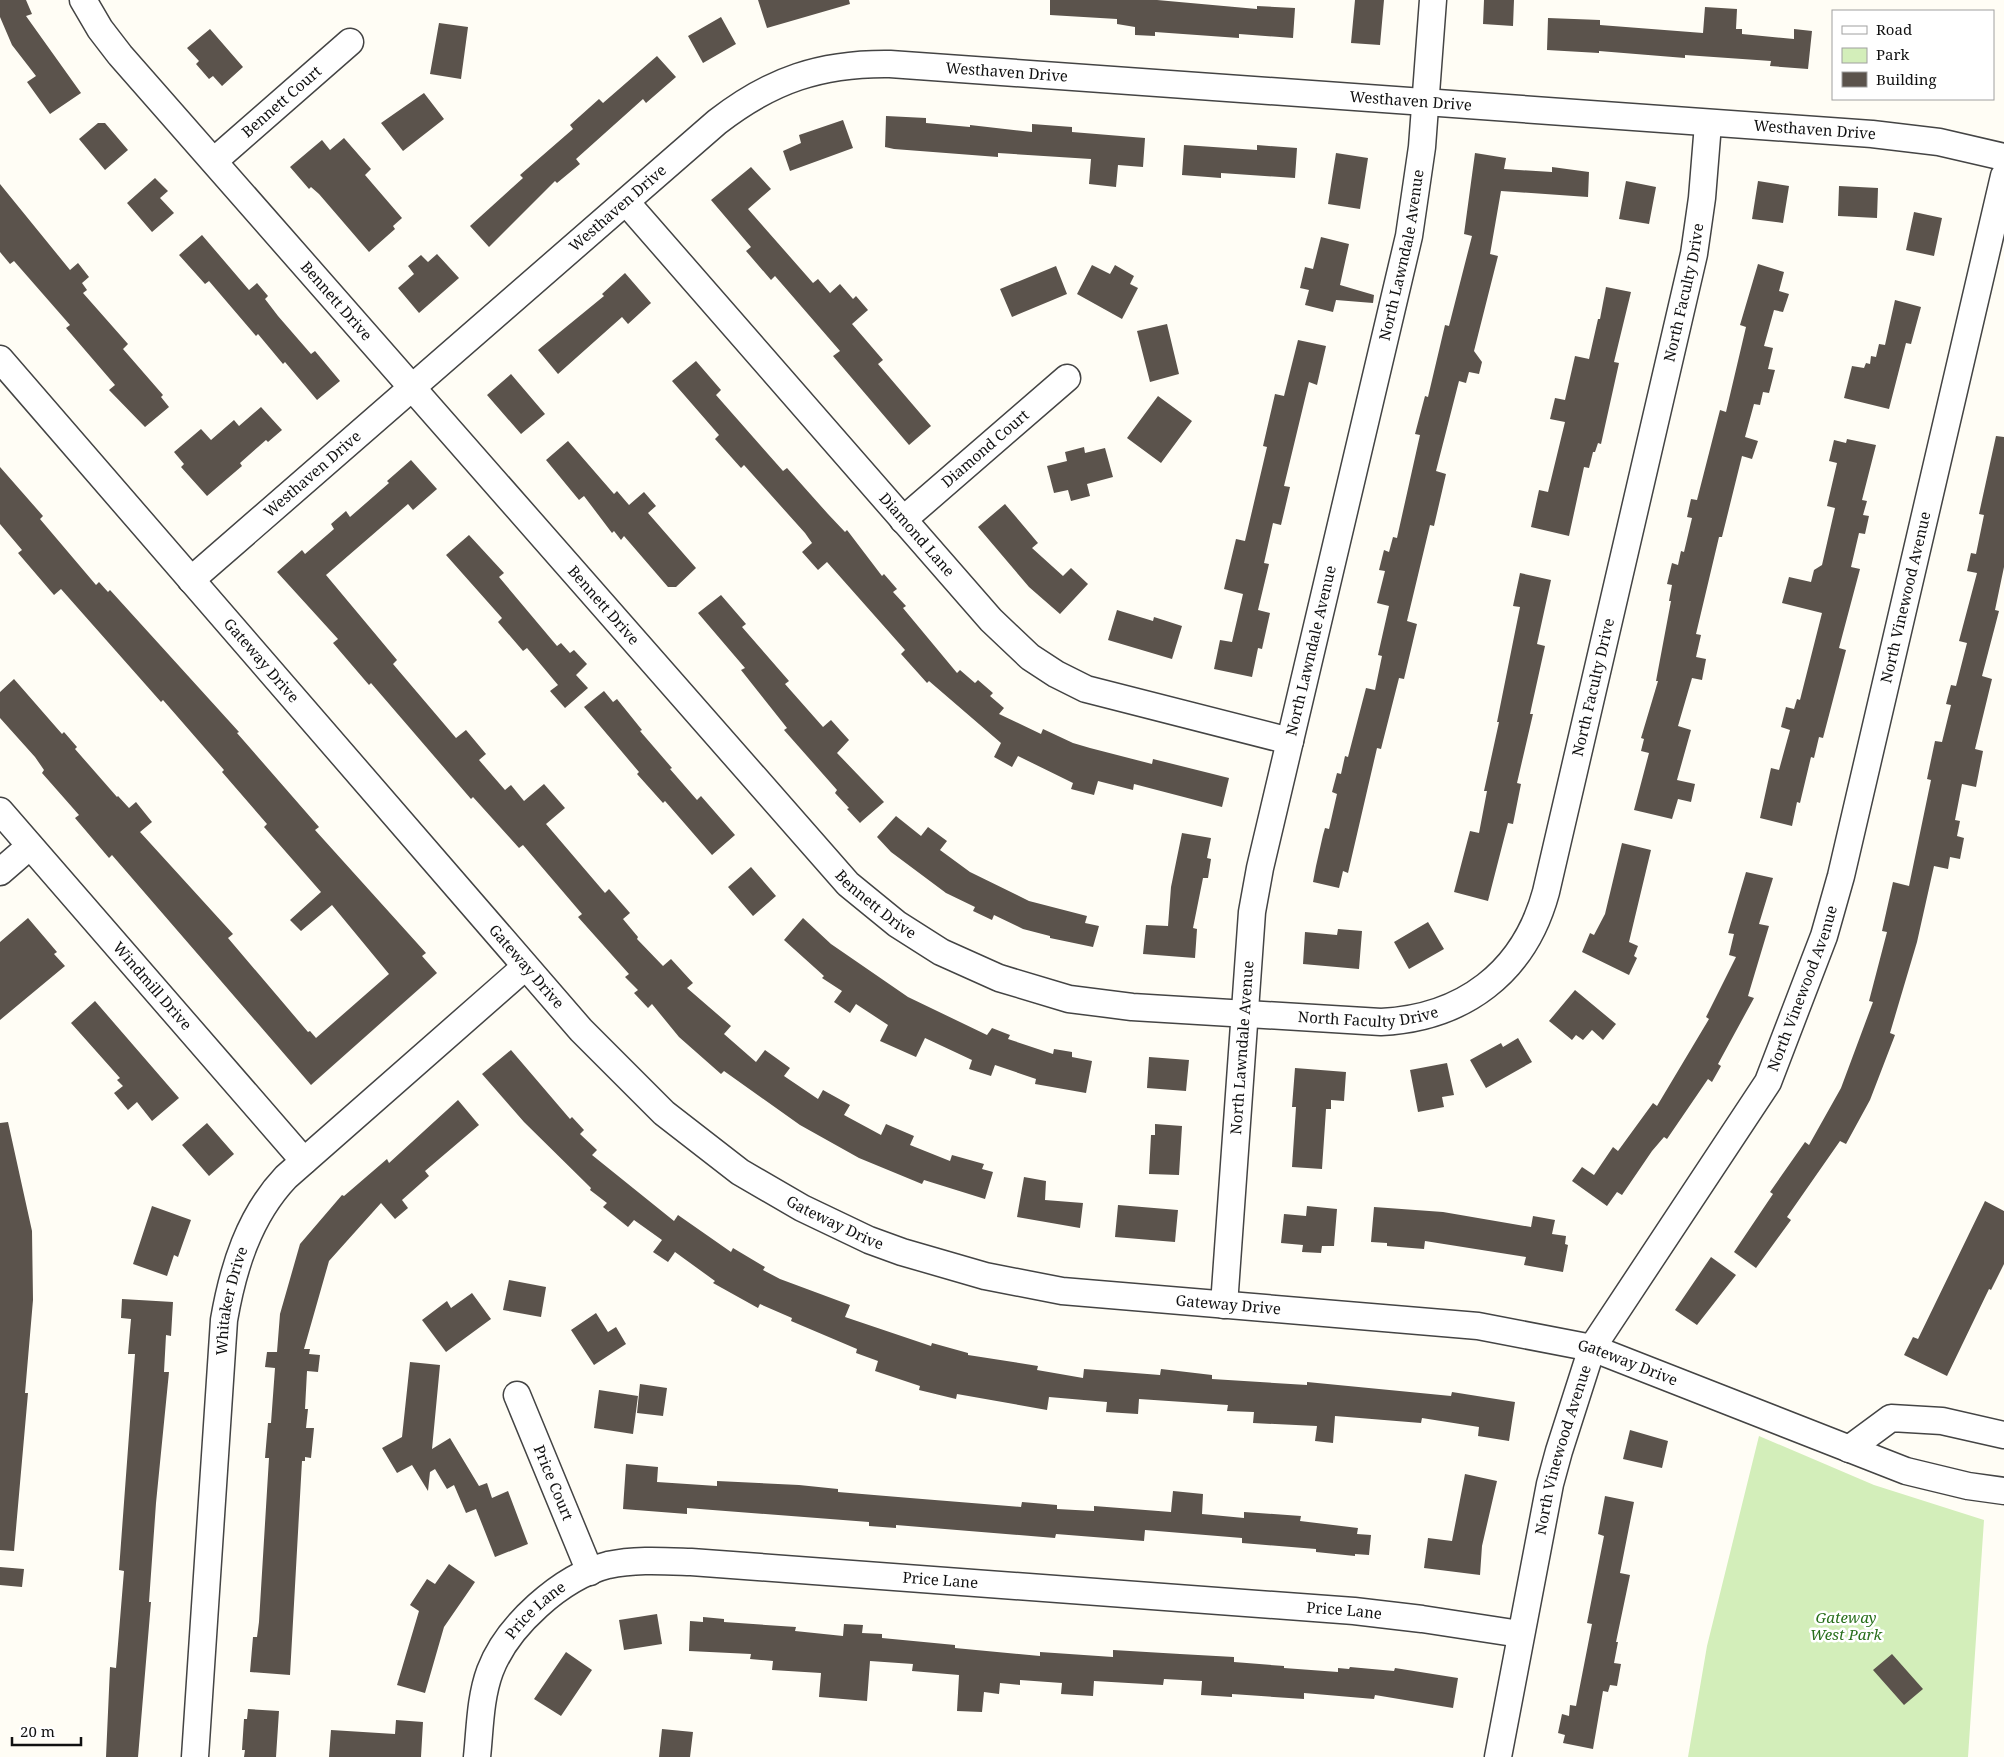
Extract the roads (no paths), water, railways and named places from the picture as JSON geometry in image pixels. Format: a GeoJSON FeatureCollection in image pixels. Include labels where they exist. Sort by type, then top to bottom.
{"type":"FeatureCollection","features":[{"type":"Feature","properties":{"kind":"street","name":"Bennett Drive"},"geometry":{"type":"LineString","coordinates":[[83,0],[97,24],[120,55],[819,854],[848,884],[880,911],[941,952],[999,978],[1027,988],[1090,1003],[1244,1014]]}},
{"type":"Feature","properties":{"kind":"street","name":"North Lawndale Avenue"},"geometry":{"type":"LineString","coordinates":[[1224,1305],[1252,912],[1290,741],[1409,236],[1418,182],[1433,0]]}},
{"type":"Feature","properties":{"kind":"street","name":"Bennett Court"},"geometry":{"type":"LineString","coordinates":[[214,161],[350,42]]}},
{"type":"Feature","properties":{"kind":"street","name":"Westhaven Drive"},"geometry":{"type":"LineString","coordinates":[[191,580],[717,122],[748,99],[792,78],[813,71],[840,66],[890,64],[1425,104],[1902,136],[1939,142],[2004,157]]}},
{"type":"Feature","properties":{"kind":"street","name":"North Faculty Drive"},"geometry":{"type":"LineString","coordinates":[[1244,1014],[1381,1022],[1423,1017],[1463,1002],[1482,990],[1510,962],[1531,932],[1546,892],[1691,264],[1701,210],[1708,124]]}},
{"type":"Feature","properties":{"kind":"street","name":"North Vinewood Avenue"},"geometry":{"type":"LineString","coordinates":[[1498,1757],[1520,1634],[1556,1459],[1592,1348],[1768,1082],[1824,936],[1841,876],[2004,176]]}},
{"type":"Feature","properties":{"kind":"street","name":"Diamond Lane"},"geometry":{"type":"LineString","coordinates":[[626,202],[1005,636],[1030,657],[1056,674],[1086,688],[1110,696],[1290,741]]}},
{"type":"Feature","properties":{"kind":"street","name":"Gateway Drive"},"geometry":{"type":"LineString","coordinates":[[0,359],[525,968],[621,1072],[664,1114],[740,1172],[802,1208],[869,1240],[902,1252],[1021,1284],[1062,1291],[1478,1326],[1592,1348],[1912,1473],[1968,1486],[2004,1491]]}},
{"type":"Feature","properties":{"kind":"street","name":"Diamond Court"},"geometry":{"type":"LineString","coordinates":[[903,520],[1066,378]]}},
{"type":"Feature","properties":{"kind":"street","name":"Windmill Drive"},"geometry":{"type":"LineString","coordinates":[[0,811],[304,1161]]}},
{"type":"Feature","properties":{"kind":"street"},"geometry":{"type":"LineString","coordinates":[[0,872],[30,846]]}},
{"type":"Feature","properties":{"kind":"street","name":"Whitaker Drive"},"geometry":{"type":"LineString","coordinates":[[195,1757],[224,1320],[228,1298],[245,1241],[265,1202],[275,1189],[304,1161],[525,968]]}},
{"type":"Feature","properties":{"kind":"street","name":"Price Court"},"geometry":{"type":"LineString","coordinates":[[516,1395],[590,1572]]}},
{"type":"Feature","properties":{"kind":"street"},"geometry":{"type":"LineString","coordinates":[[1849,1449],[1891,1418],[1942,1421],[2004,1435]]}},
{"type":"Feature","properties":{"kind":"street","name":"Price Lane"},"geometry":{"type":"LineString","coordinates":[[477,1757],[485,1686],[496,1658],[520,1624],[560,1588],[590,1572],[609,1565],[638,1561],[700,1562],[1354,1612],[1520,1634]]}},
{"type":"Feature","properties":{"kind":"park label","name":"Gateway West Park"},"geometry":{"type":"Point","coordinates":[1846,1626]}}]}
